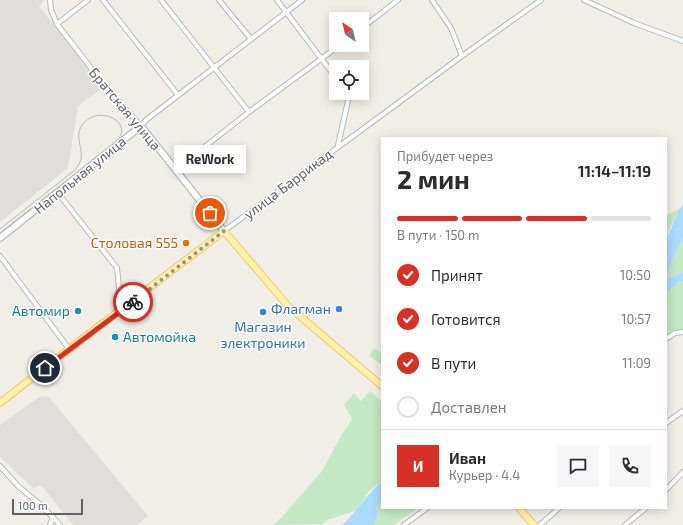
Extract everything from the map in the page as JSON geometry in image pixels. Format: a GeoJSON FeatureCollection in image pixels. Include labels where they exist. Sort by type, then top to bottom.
{"type":"FeatureCollection","features":[{"type":"Feature","properties":{"kind":"main road","name":"улица Баррикад"},"geometry":{"type":"LineString","coordinates":[[0,403],[224,231]]}},
{"type":"Feature","properties":{"kind":"main road"},"geometry":{"type":"LineString","coordinates":[[224,231],[288,306],[381,385]]}},
{"type":"Feature","properties":{"kind":"main road"},"geometry":{"type":"LineString","coordinates":[[520,509],[534,525]]}},
{"type":"Feature","properties":{"kind":"street","name":"Братская улица"},"geometry":{"type":"LineString","coordinates":[[50,0],[51,10],[57,24],[105,86],[140,126],[224,231]]}},
{"type":"Feature","properties":{"kind":"street"},"geometry":{"type":"LineString","coordinates":[[57,24],[88,0]]}},
{"type":"Feature","properties":{"kind":"street"},"geometry":{"type":"LineString","coordinates":[[103,0],[178,95]]}},
{"type":"Feature","properties":{"kind":"street"},"geometry":{"type":"LineString","coordinates":[[161,0],[249,112]]}},
{"type":"Feature","properties":{"kind":"street"},"geometry":{"type":"LineString","coordinates":[[218,0],[251,40]]}},
{"type":"Feature","properties":{"kind":"street"},"geometry":{"type":"LineString","coordinates":[[277,0],[329,68]]}},
{"type":"Feature","properties":{"kind":"street","name":"Напольная улица"},"geometry":{"type":"LineString","coordinates":[[0,238],[58,193],[146,120],[302,0]]}},
{"type":"Feature","properties":{"kind":"street"},"geometry":{"type":"LineString","coordinates":[[369,23],[398,0]]}},
{"type":"Feature","properties":{"kind":"street"},"geometry":{"type":"LineString","coordinates":[[432,0],[451,28],[462,56]]}},
{"type":"Feature","properties":{"kind":"street","name":"улица Баррикад"},"geometry":{"type":"LineString","coordinates":[[224,231],[338,146],[541,0]]}},
{"type":"Feature","properties":{"kind":"street"},"geometry":{"type":"LineString","coordinates":[[584,0],[634,23],[683,41]]}},
{"type":"Feature","properties":{"kind":"street"},"geometry":{"type":"LineString","coordinates":[[175,170],[249,112],[331,52]]}},
{"type":"Feature","properties":{"kind":"street"},"geometry":{"type":"LineString","coordinates":[[338,146],[348,100]]}},
{"type":"Feature","properties":{"kind":"street"},"geometry":{"type":"LineString","coordinates":[[58,193],[118,268],[120,298],[126,307]]}},
{"type":"Feature","properties":{"kind":"street"},"geometry":{"type":"LineString","coordinates":[[0,256],[69,349]]}},
{"type":"Feature","properties":{"kind":"street"},"geometry":{"type":"LineString","coordinates":[[667,338],[675,333],[683,332]]}},
{"type":"Feature","properties":{"kind":"street"},"geometry":{"type":"LineString","coordinates":[[667,422],[683,411]]}},
{"type":"Feature","properties":{"kind":"street"},"geometry":{"type":"LineString","coordinates":[[0,466],[18,486],[60,525]]}},
{"type":"Feature","properties":{"kind":"street"},"geometry":{"type":"LineString","coordinates":[[667,489],[683,472]]}},
{"type":"Feature","properties":{"kind":"street"},"geometry":{"type":"LineString","coordinates":[[404,525],[426,509]]}},
{"type":"Feature","properties":{"kind":"street"},"geometry":{"type":"LineString","coordinates":[[540,525],[557,509]]}},
{"type":"Feature","properties":{"kind":"street"},"geometry":{"type":"LineString","coordinates":[[625,525],[645,509]]}},
{"type":"Feature","properties":{"kind":"street"},"geometry":{"type":"LineString","coordinates":[[50,525],[52,517]]}},
{"type":"Feature","properties":{"kind":"shaded area"},"geometry":{"type":"Polygon","coordinates":[[[0,0],[45,0],[39,6],[103,87],[78,106],[68,168],[0,222],[0,0]]]}},
{"type":"Feature","properties":{"kind":"shaded area"},"geometry":{"type":"Polygon","coordinates":[[[48,396],[148,516],[137,525],[73,525],[41,485],[33,488],[0,457],[0,425],[39,397],[48,396]]]}},
{"type":"Feature","properties":{"kind":"green space"},"geometry":{"type":"Polygon","coordinates":[[[679,209],[667,235],[667,215],[679,209]]]}},
{"type":"Feature","properties":{"kind":"green space"},"geometry":{"type":"Polygon","coordinates":[[[683,238],[683,273],[667,280],[674,255],[683,238]]]}},
{"type":"Feature","properties":{"kind":"green space"},"geometry":{"type":"Polygon","coordinates":[[[680,281],[683,281],[683,330],[667,337],[667,292],[680,281]]]}},
{"type":"Feature","properties":{"kind":"green space"},"geometry":{"type":"Polygon","coordinates":[[[374,348],[381,353],[381,364],[369,356],[374,348]]]}},
{"type":"Feature","properties":{"kind":"green space"},"geometry":{"type":"Polygon","coordinates":[[[370,391],[381,401],[381,481],[369,491],[357,510],[327,520],[323,524],[273,525],[282,517],[322,471],[352,419],[344,405],[354,393],[361,401],[370,391]]]}},
{"type":"Feature","properties":{"kind":"green space"},"geometry":{"type":"Polygon","coordinates":[[[381,503],[381,509],[417,509],[394,525],[374,525],[378,515],[376,507],[381,503]]]}},
{"type":"Feature","properties":{"kind":"water"},"geometry":{"type":"Polygon","coordinates":[[[683,205],[683,238],[674,255],[667,279],[667,239],[679,209],[683,205]]]}},
{"type":"Feature","properties":{"kind":"water"},"geometry":{"type":"Polygon","coordinates":[[[683,273],[683,281],[680,281],[667,292],[667,279],[683,273]]]}},
{"type":"Feature","properties":{"kind":"water"},"geometry":{"type":"Polygon","coordinates":[[[381,482],[381,503],[376,507],[378,515],[374,525],[342,525],[352,514],[381,482]]]}},
{"type":"Feature","properties":{"kind":"tram line"},"geometry":{"type":"LineString","coordinates":[[0,229],[75,170],[81,159],[79,132],[84,123],[91,118],[98,116],[113,118],[118,122],[121,128],[121,134],[117,141],[0,233]]}},
{"type":"Feature","properties":{"kind":"way so far"},"geometry":{"type":"LineString","coordinates":[[133,302],[224,231],[210,213]]}},
{"type":"Feature","properties":{"kind":"place","name":"ReWork"},"geometry":{"type":"Point","coordinates":[210,213]}},
{"type":"Feature","properties":{"kind":"place","name":"Столовая 555"},"geometry":{"type":"Point","coordinates":[186,243]}},
{"type":"Feature","properties":{"kind":"place","name":"Флагман"},"geometry":{"type":"Point","coordinates":[339,309]}},
{"type":"Feature","properties":{"kind":"place","name":"Автомир"},"geometry":{"type":"Point","coordinates":[78,311]}},
{"type":"Feature","properties":{"kind":"place","name":"Магазин электроники"},"geometry":{"type":"Point","coordinates":[263,312]}},
{"type":"Feature","properties":{"kind":"place","name":"Автомойка"},"geometry":{"type":"Point","coordinates":[115,337]}},
{"type":"Feature","properties":{"kind":"route"},"geometry":{"type":"LineString","coordinates":[[45,368],[133,302]]}}]}
